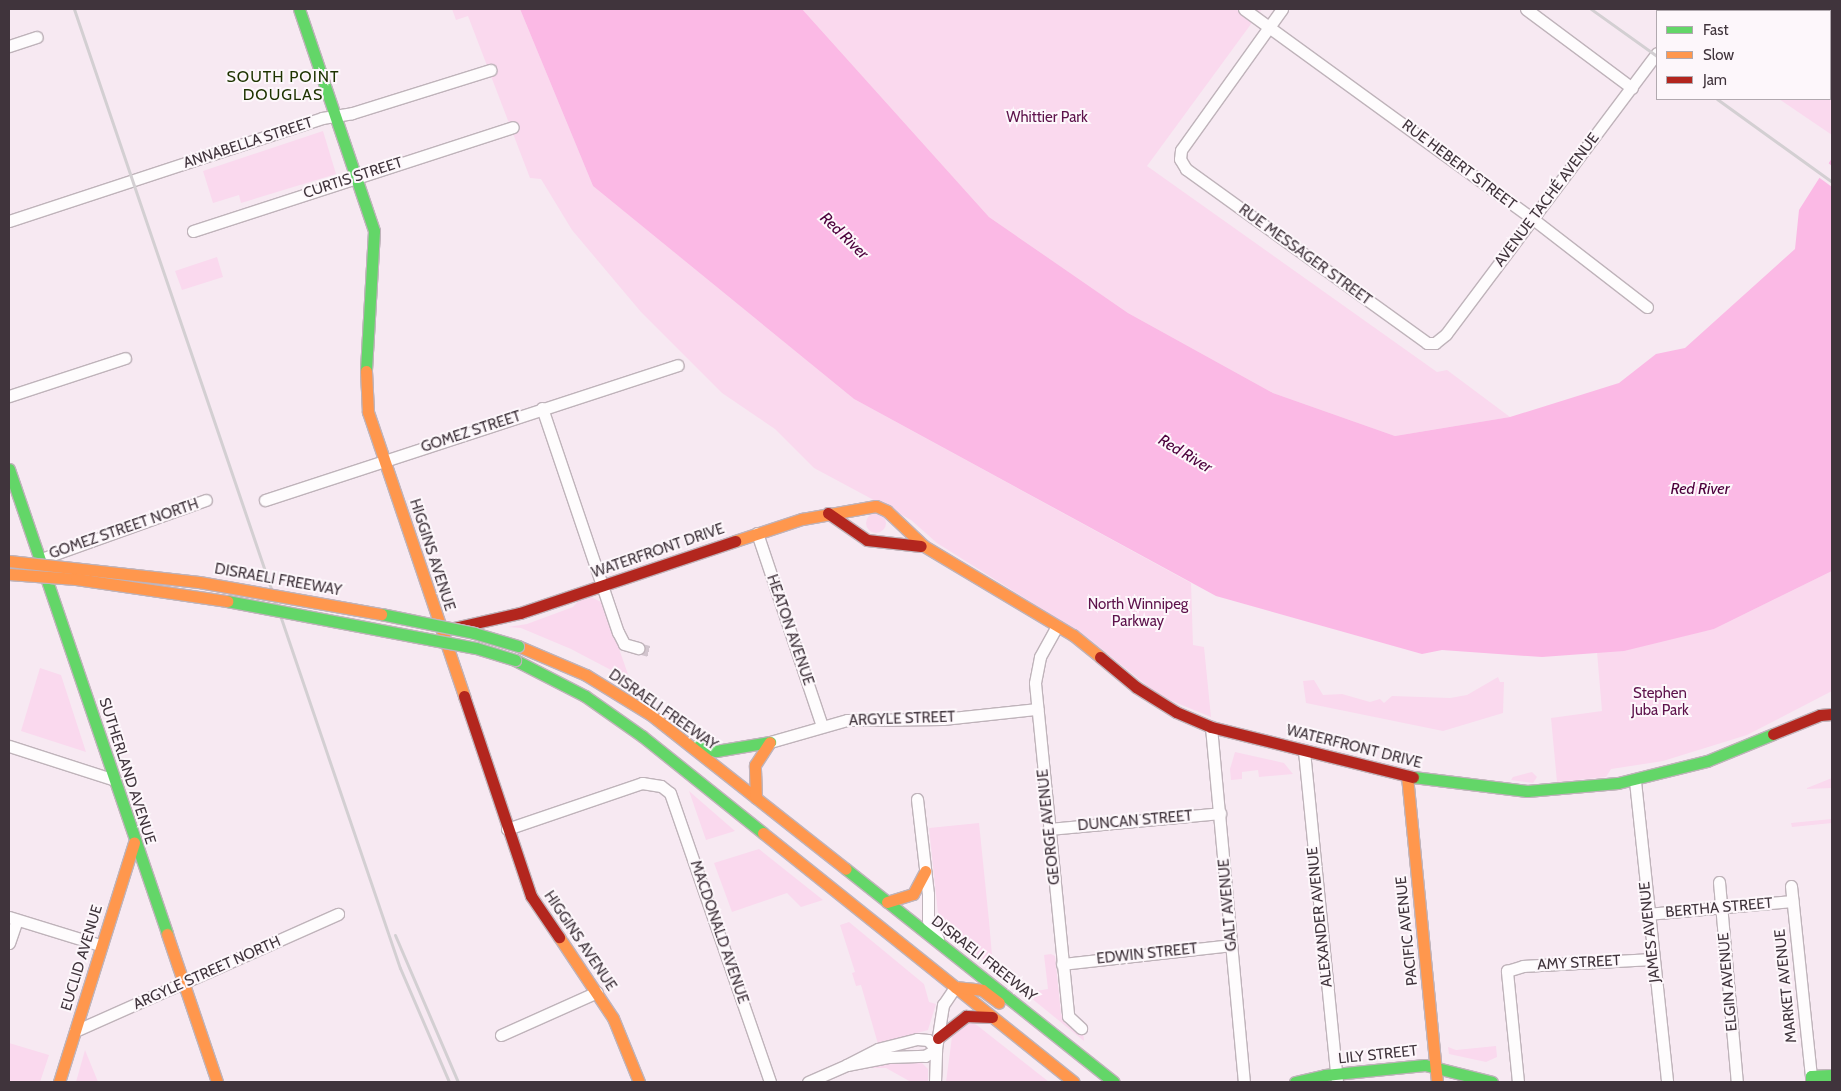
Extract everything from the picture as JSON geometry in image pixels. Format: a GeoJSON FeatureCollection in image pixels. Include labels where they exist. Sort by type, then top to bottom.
{"type":"FeatureCollection","features":[{"type":"Feature","properties":{"kind":"main road","name":"HIGGINS AVENUE"},"geometry":{"type":"LineString","coordinates":[[299,9],[357,176],[375,238],[366,402],[507,829],[531,896],[541,914],[597,992],[613,1018],[639,1082]]}},
{"type":"Feature","properties":{"kind":"main road","name":"SUTHERLAND AVENUE"},"geometry":{"type":"LineString","coordinates":[[9,469],[41,559],[182,984],[218,1082]]}},
{"type":"Feature","properties":{"kind":"main road","name":"WATERFRONT DRIVE"},"geometry":{"type":"LineString","coordinates":[[442,632],[498,619],[757,534],[828,514],[869,506],[879,506],[924,546],[1057,626],[1154,699],[1211,727],[1407,776],[1527,791],[1635,780],[1707,761],[1826,715],[1832,705]]}},
{"type":"Feature","properties":{"kind":"main road"},"geometry":{"type":"LineString","coordinates":[[859,534],[857,517],[869,506]]}},
{"type":"Feature","properties":{"kind":"main road"},"geometry":{"type":"LineString","coordinates":[[879,541],[892,530],[889,513]]}},
{"type":"Feature","properties":{"kind":"main road","name":"WATERFRONT DRIVE"},"geometry":{"type":"LineString","coordinates":[[828,514],[867,540],[924,546]]}},
{"type":"Feature","properties":{"kind":"main road","name":"DISRAELI FREEWAY"},"geometry":{"type":"LineString","coordinates":[[9,561],[189,580],[286,596],[474,633],[518,646],[560,662],[604,685],[688,744],[1114,1082]]}},
{"type":"Feature","properties":{"kind":"main road","name":"DISRAELI FREEWAY"},"geometry":{"type":"LineString","coordinates":[[9,574],[76,579],[239,602],[467,646],[515,660],[585,696],[622,720],[1074,1082]]}},
{"type":"Feature","properties":{"kind":"main road","name":"WATERFRONT DRIVE"},"geometry":{"type":"LineString","coordinates":[[446,644],[498,619]]}},
{"type":"Feature","properties":{"kind":"main road"},"geometry":{"type":"LineString","coordinates":[[688,744],[716,751],[770,742]]}},
{"type":"Feature","properties":{"kind":"main road"},"geometry":{"type":"LineString","coordinates":[[756,798],[755,765],[770,742]]}},
{"type":"Feature","properties":{"kind":"main road","name":"PACIFIC AVENUE"},"geometry":{"type":"LineString","coordinates":[[1407,776],[1437,1082]]}},
{"type":"Feature","properties":{"kind":"main road","name":"EUCLID AVENUE"},"geometry":{"type":"LineString","coordinates":[[59,1082],[134,842]]}},
{"type":"Feature","properties":{"kind":"main road"},"geometry":{"type":"LineString","coordinates":[[887,902],[913,894],[925,871]]}},
{"type":"Feature","properties":{"kind":"main road"},"geometry":{"type":"LineString","coordinates":[[955,986],[982,990],[1019,1019],[1057,1036]]}},
{"type":"Feature","properties":{"kind":"main road"},"geometry":{"type":"LineString","coordinates":[[937,1043],[966,1016],[992,1017]]}},
{"type":"Feature","properties":{"kind":"main road"},"geometry":{"type":"LineString","coordinates":[[1049,1063],[1068,1082]]}},
{"type":"Feature","properties":{"kind":"main road","name":"LILY STREET"},"geometry":{"type":"LineString","coordinates":[[1295,1082],[1436,1066],[1492,1082]]}},
{"type":"Feature","properties":{"kind":"main road"},"geometry":{"type":"LineString","coordinates":[[1811,1079],[1832,1075]]}},
{"type":"Feature","properties":{"kind":"street","name":"RUE HEBERT STREET"},"geometry":{"type":"LineString","coordinates":[[1244,9],[1270,25],[1533,219],[1647,307]]}},
{"type":"Feature","properties":{"kind":"street"},"geometry":{"type":"LineString","coordinates":[[1270,25],[1282,9]]}},
{"type":"Feature","properties":{"kind":"street"},"geometry":{"type":"LineString","coordinates":[[1526,9],[1632,88]]}},
{"type":"Feature","properties":{"kind":"street","name":"RUE MESSAGER STREET"},"geometry":{"type":"LineString","coordinates":[[1270,25],[1182,150],[1180,159],[1186,169],[1419,338],[1434,343]]}},
{"type":"Feature","properties":{"kind":"street"},"geometry":{"type":"LineString","coordinates":[[9,46],[37,37]]}},
{"type":"Feature","properties":{"kind":"street","name":"AVENUE TACHÉ AVENUE"},"geometry":{"type":"LineString","coordinates":[[1434,343],[1446,334],[1656,54]]}},
{"type":"Feature","properties":{"kind":"street","name":"ANNABELLA STREET"},"geometry":{"type":"LineString","coordinates":[[9,221],[336,115],[490,70]]}},
{"type":"Feature","properties":{"kind":"street","name":"CURTIS STREET"},"geometry":{"type":"LineString","coordinates":[[193,231],[357,176],[513,127]]}},
{"type":"Feature","properties":{"kind":"street"},"geometry":{"type":"LineString","coordinates":[[9,396],[125,358]]}},
{"type":"Feature","properties":{"kind":"street","name":"GOMEZ STREET"},"geometry":{"type":"LineString","coordinates":[[266,500],[677,365]]}},
{"type":"Feature","properties":{"kind":"street"},"geometry":{"type":"LineString","coordinates":[[542,408],[602,586],[624,644],[638,648]]}},
{"type":"Feature","properties":{"kind":"street","name":"GOMEZ STREET NORTH"},"geometry":{"type":"LineString","coordinates":[[41,559],[206,500]]}},
{"type":"Feature","properties":{"kind":"street","name":"HEATON AVENUE"},"geometry":{"type":"LineString","coordinates":[[757,534],[822,726]]}},
{"type":"Feature","properties":{"kind":"street","name":"GEORGE AVENUE"},"geometry":{"type":"LineString","coordinates":[[1057,626],[1038,664],[1037,709],[1068,1016],[1081,1028]]}},
{"type":"Feature","properties":{"kind":"street","name":"ARGYLE STREET"},"geometry":{"type":"LineString","coordinates":[[770,742],[847,720],[943,719],[1037,709]]}},
{"type":"Feature","properties":{"kind":"street","name":"GALT AVENUE"},"geometry":{"type":"LineString","coordinates":[[1211,727],[1244,1082]]}},
{"type":"Feature","properties":{"kind":"street"},"geometry":{"type":"LineString","coordinates":[[9,746],[115,780]]}},
{"type":"Feature","properties":{"kind":"street","name":"ALEXANDER AVENUE"},"geometry":{"type":"LineString","coordinates":[[1304,751],[1337,1078]]}},
{"type":"Feature","properties":{"kind":"street","name":"JAMES AVENUE"},"geometry":{"type":"LineString","coordinates":[[1635,780],[1647,914],[1667,1082]]}},
{"type":"Feature","properties":{"kind":"street","name":"MACDONALD AVENUE"},"geometry":{"type":"LineString","coordinates":[[507,829],[642,783],[661,786],[670,793],[675,802],[770,1082]]}},
{"type":"Feature","properties":{"kind":"street"},"geometry":{"type":"LineString","coordinates":[[918,799],[928,920],[938,941]]}},
{"type":"Feature","properties":{"kind":"street","name":"DUNCAN STREET"},"geometry":{"type":"LineString","coordinates":[[1049,829],[1220,813]]}},
{"type":"Feature","properties":{"kind":"street","name":"ELGIN AVENUE"},"geometry":{"type":"LineString","coordinates":[[1719,882],[1736,1082]]}},
{"type":"Feature","properties":{"kind":"street","name":"MARKET AVENUE"},"geometry":{"type":"LineString","coordinates":[[1791,886],[1811,1079]]}},
{"type":"Feature","properties":{"kind":"street","name":"BERTHA STREET"},"geometry":{"type":"LineString","coordinates":[[1647,914],[1792,901]]}},
{"type":"Feature","properties":{"kind":"street","name":"ARGYLE STREET NORTH"},"geometry":{"type":"LineString","coordinates":[[75,1031],[338,914]]}},
{"type":"Feature","properties":{"kind":"street"},"geometry":{"type":"LineString","coordinates":[[9,943],[13,918],[100,946]]}},
{"type":"Feature","properties":{"kind":"street","name":"EDWIN STREET"},"geometry":{"type":"LineString","coordinates":[[1062,964],[1232,945]]}},
{"type":"Feature","properties":{"kind":"street","name":"AMY STREET"},"geometry":{"type":"LineString","coordinates":[[1518,1082],[1507,971],[1523,966],[1652,959]]}},
{"type":"Feature","properties":{"kind":"street"},"geometry":{"type":"LineString","coordinates":[[935,1082],[937,1043],[943,1005],[955,986]]}},
{"type":"Feature","properties":{"kind":"street"},"geometry":{"type":"LineString","coordinates":[[500,1035],[597,992]]}},
{"type":"Feature","properties":{"kind":"street"},"geometry":{"type":"LineString","coordinates":[[808,1082],[847,1066],[878,1048],[917,1039],[937,1043]]}},
{"type":"Feature","properties":{"kind":"street"},"geometry":{"type":"LineString","coordinates":[[847,1066],[889,1057],[925,1056],[937,1043]]}},
{"type":"Feature","properties":{"kind":"green space","name":"North Winnipeg Parkway"},"geometry":{"type":"Polygon","coordinates":[[[452,9],[520,9],[593,186],[854,399],[1191,583],[1193,645],[1204,647],[1211,717],[1160,696],[1088,638],[937,543],[911,520],[814,468],[775,429],[722,393],[641,312],[572,230],[541,179],[530,178],[468,16],[456,20],[452,9]]]}},
{"type":"Feature","properties":{"kind":"green space","name":"Whittier Park"},"geometry":{"type":"Polygon","coordinates":[[[802,9],[1262,9],[1147,166],[1437,372],[1447,370],[1510,417],[1395,436],[1273,393],[1128,313],[989,217],[802,9]]]}},
{"type":"Feature","properties":{"kind":"green space"},"geometry":{"type":"Polygon","coordinates":[[[1832,9],[1832,135],[1780,100],[1831,100],[1831,10],[1709,10],[1832,9]]]}},
{"type":"Feature","properties":{"kind":"green space"},"geometry":{"type":"Polygon","coordinates":[[[323,131],[336,174],[241,203],[239,195],[213,203],[203,171],[323,131]]]}},
{"type":"Feature","properties":{"kind":"green space"},"geometry":{"type":"Polygon","coordinates":[[[217,257],[223,277],[182,290],[175,271],[217,257]]]}},
{"type":"Feature","properties":{"kind":"green space"},"geometry":{"type":"Polygon","coordinates":[[[872,513],[880,513],[886,519],[886,527],[880,533],[872,533],[866,527],[866,519],[872,513]]]}},
{"type":"Feature","properties":{"kind":"green space","name":"Stephen Juba Park"},"geometry":{"type":"Polygon","coordinates":[[[1832,571],[1832,691],[1747,735],[1663,761],[1611,769],[1606,777],[1557,782],[1551,718],[1602,711],[1597,652],[1714,629],[1832,571]]]}},
{"type":"Feature","properties":{"kind":"green space"},"geometry":{"type":"Polygon","coordinates":[[[591,597],[603,603],[630,680],[571,649],[521,628],[508,627],[527,624],[573,607],[579,600],[591,597]]]}},
{"type":"Feature","properties":{"kind":"green space"},"geometry":{"type":"Polygon","coordinates":[[[40,668],[61,675],[86,752],[21,731],[40,668]]]}},
{"type":"Feature","properties":{"kind":"green space"},"geometry":{"type":"Polygon","coordinates":[[[1498,677],[1500,682],[1504,682],[1503,713],[1443,731],[1306,703],[1303,681],[1314,680],[1323,695],[1342,694],[1370,702],[1380,699],[1384,703],[1392,696],[1450,698],[1467,695],[1498,677]]]}},
{"type":"Feature","properties":{"kind":"green space"},"geometry":{"type":"Polygon","coordinates":[[[1235,752],[1284,763],[1293,774],[1259,777],[1258,770],[1242,772],[1242,779],[1231,780],[1230,769],[1235,752]]]}},
{"type":"Feature","properties":{"kind":"green space"},"geometry":{"type":"Polygon","coordinates":[[[1532,772],[1537,777],[1533,783],[1511,780],[1513,777],[1532,772]]]}},
{"type":"Feature","properties":{"kind":"green space"},"geometry":{"type":"Polygon","coordinates":[[[1832,778],[1832,788],[1807,789],[1807,788],[1832,778]]]}},
{"type":"Feature","properties":{"kind":"green space"},"geometry":{"type":"Polygon","coordinates":[[[689,791],[735,831],[706,840],[689,791]]]}},
{"type":"Feature","properties":{"kind":"green space"},"geometry":{"type":"Polygon","coordinates":[[[1832,819],[1832,823],[1792,827],[1791,823],[1832,819]]]}},
{"type":"Feature","properties":{"kind":"green space"},"geometry":{"type":"Polygon","coordinates":[[[979,823],[993,967],[939,923],[929,828],[979,823]]]}},
{"type":"Feature","properties":{"kind":"green space"},"geometry":{"type":"Polygon","coordinates":[[[759,849],[823,900],[801,907],[787,893],[732,912],[714,863],[759,849]]]}},
{"type":"Feature","properties":{"kind":"green space"},"geometry":{"type":"Polygon","coordinates":[[[849,922],[924,984],[929,1002],[936,1004],[928,1030],[878,1044],[861,985],[856,986],[852,973],[855,972],[840,925],[849,922]]]}},
{"type":"Feature","properties":{"kind":"green space"},"geometry":{"type":"Polygon","coordinates":[[[1051,954],[1055,956],[1061,1014],[1068,1025],[1083,1030],[1084,1041],[1025,993],[1048,989],[1044,955],[1051,954]]]}},
{"type":"Feature","properties":{"kind":"green space"},"geometry":{"type":"Polygon","coordinates":[[[973,1023],[1049,1082],[946,1082],[952,1037],[960,1025],[973,1023]]]}},
{"type":"Feature","properties":{"kind":"green space"},"geometry":{"type":"Polygon","coordinates":[[[9,1043],[49,1055],[40,1082],[9,1082],[9,1043]]]}},
{"type":"Feature","properties":{"kind":"green space"},"geometry":{"type":"Polygon","coordinates":[[[1496,1046],[1497,1057],[1486,1062],[1449,1054],[1448,1047],[1456,1050],[1496,1046]]]}},
{"type":"Feature","properties":{"kind":"green space"},"geometry":{"type":"Polygon","coordinates":[[[85,1050],[98,1082],[76,1082],[85,1050]]]}},
{"type":"Feature","properties":{"kind":"green space"},"geometry":{"type":"Polygon","coordinates":[[[920,1061],[928,1069],[928,1082],[911,1082],[886,1068],[867,1068],[888,1062],[920,1061]]]}},
{"type":"Feature","properties":{"kind":"water","name":"Red River"},"geometry":{"type":"Polygon","coordinates":[[[520,9],[802,9],[989,217],[1128,313],[1273,393],[1395,436],[1510,417],[1619,383],[1656,354],[1685,348],[1795,249],[1799,210],[1832,158],[1832,571],[1714,629],[1624,651],[1542,657],[1442,650],[1422,654],[1216,596],[854,399],[593,186],[520,9]]]}},
{"type":"Feature","properties":{"kind":"pier"},"geometry":{"type":"Polygon","coordinates":[[[1827,162],[1832,166],[1832,187],[1817,176],[1827,162]]]}},
{"type":"Feature","properties":{"kind":"tunnel"},"geometry":{"type":"LineString","coordinates":[[638,648],[653,652]]}},
{"type":"Feature","properties":{"kind":"railway"},"geometry":{"type":"LineString","coordinates":[[74,9],[400,968],[449,1082]]}},
{"type":"Feature","properties":{"kind":"railway"},"geometry":{"type":"LineString","coordinates":[[1591,9],[1656,55]]}},
{"type":"Feature","properties":{"kind":"railway"},"geometry":{"type":"LineString","coordinates":[[1718,100],[1832,182]]}},
{"type":"Feature","properties":{"kind":"railway"},"geometry":{"type":"LineString","coordinates":[[395,935],[458,1082]]}},
{"type":"Feature","properties":{"kind":"traffic: fast"},"geometry":{"type":"LineString","coordinates":[[299,9],[374,231],[366,371]]}},
{"type":"Feature","properties":{"kind":"traffic: fast"},"geometry":{"type":"LineString","coordinates":[[9,469],[167,934]]}},
{"type":"Feature","properties":{"kind":"traffic: fast"},"geometry":{"type":"LineString","coordinates":[[227,601],[476,648],[515,660]]}},
{"type":"Feature","properties":{"kind":"traffic: fast"},"geometry":{"type":"LineString","coordinates":[[381,614],[474,633],[518,646]]}},
{"type":"Feature","properties":{"kind":"traffic: fast"},"geometry":{"type":"LineString","coordinates":[[515,660],[585,696],[642,736],[763,833]]}},
{"type":"Feature","properties":{"kind":"traffic: fast"},"geometry":{"type":"LineString","coordinates":[[1413,777],[1527,791],[1618,783],[1707,761],[1773,734]]}},
{"type":"Feature","properties":{"kind":"traffic: fast"},"geometry":{"type":"LineString","coordinates":[[696,746],[716,751],[770,742]]}},
{"type":"Feature","properties":{"kind":"traffic: fast"},"geometry":{"type":"LineString","coordinates":[[846,869],[1114,1082]]}},
{"type":"Feature","properties":{"kind":"traffic: fast"},"geometry":{"type":"LineString","coordinates":[[1295,1082],[1325,1075],[1425,1065],[1492,1082]]}},
{"type":"Feature","properties":{"kind":"traffic: fast"},"geometry":{"type":"LineString","coordinates":[[1811,1082],[1811,1076],[1832,1075]]}},
{"type":"Feature","properties":{"kind":"traffic: slow"},"geometry":{"type":"LineString","coordinates":[[366,371],[368,412],[464,696]]}},
{"type":"Feature","properties":{"kind":"traffic: slow"},"geometry":{"type":"LineString","coordinates":[[735,541],[802,519],[876,506],[887,511],[924,546],[1073,635],[1100,657]]}},
{"type":"Feature","properties":{"kind":"traffic: slow"},"geometry":{"type":"LineString","coordinates":[[9,561],[199,582],[381,614]]}},
{"type":"Feature","properties":{"kind":"traffic: slow"},"geometry":{"type":"LineString","coordinates":[[9,574],[76,579],[227,601]]}},
{"type":"Feature","properties":{"kind":"traffic: slow"},"geometry":{"type":"LineString","coordinates":[[518,646],[586,675],[651,715],[846,869]]}},
{"type":"Feature","properties":{"kind":"traffic: slow"},"geometry":{"type":"LineString","coordinates":[[756,798],[755,765],[770,742]]}},
{"type":"Feature","properties":{"kind":"traffic: slow"},"geometry":{"type":"LineString","coordinates":[[1407,776],[1437,1082]]}},
{"type":"Feature","properties":{"kind":"traffic: slow"},"geometry":{"type":"LineString","coordinates":[[763,833],[1074,1082]]}},
{"type":"Feature","properties":{"kind":"traffic: slow"},"geometry":{"type":"LineString","coordinates":[[59,1082],[134,842]]}},
{"type":"Feature","properties":{"kind":"traffic: slow"},"geometry":{"type":"LineString","coordinates":[[887,902],[913,894],[925,871]]}},
{"type":"Feature","properties":{"kind":"traffic: slow"},"geometry":{"type":"LineString","coordinates":[[167,934],[217,1082]]}},
{"type":"Feature","properties":{"kind":"traffic: slow"},"geometry":{"type":"LineString","coordinates":[[559,937],[613,1018],[639,1082]]}},
{"type":"Feature","properties":{"kind":"traffic: slow"},"geometry":{"type":"LineString","coordinates":[[955,987],[982,990],[999,1003]]}},
{"type":"Feature","properties":{"kind":"traffic: jam"},"geometry":{"type":"LineString","coordinates":[[828,513],[867,540],[921,546]]}},
{"type":"Feature","properties":{"kind":"traffic: jam"},"geometry":{"type":"LineString","coordinates":[[449,629],[520,613],[735,541]]}},
{"type":"Feature","properties":{"kind":"traffic: jam"},"geometry":{"type":"LineString","coordinates":[[1100,657],[1136,687],[1176,712],[1211,727],[1413,777]]}},
{"type":"Feature","properties":{"kind":"traffic: jam"},"geometry":{"type":"LineString","coordinates":[[464,696],[531,896],[559,937]]}},
{"type":"Feature","properties":{"kind":"traffic: jam"},"geometry":{"type":"LineString","coordinates":[[1773,734],[1820,715],[1832,714]]}},
{"type":"Feature","properties":{"kind":"traffic: jam"},"geometry":{"type":"LineString","coordinates":[[938,1038],[966,1016],[992,1017]]}},
{"type":"Feature","properties":{"kind":"district","name":"SOUTH POINT DOUGLAS"},"geometry":{"type":"Point","coordinates":[283,86]}}]}
